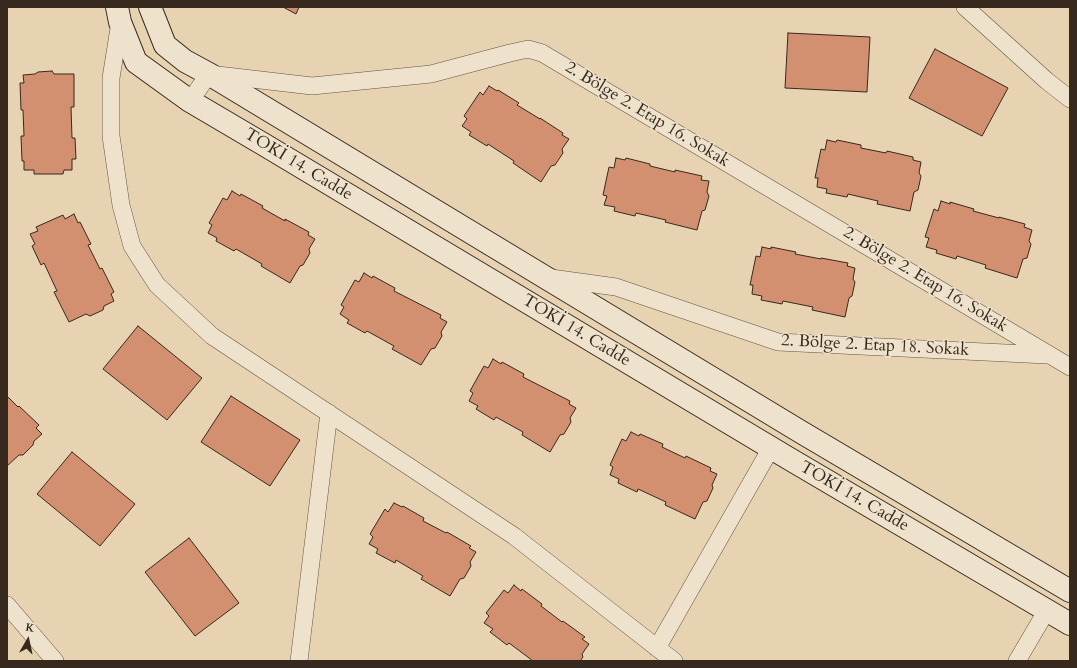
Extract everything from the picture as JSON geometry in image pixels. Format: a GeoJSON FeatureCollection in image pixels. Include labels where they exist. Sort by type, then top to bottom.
{"type":"FeatureCollection","features":[{"type":"Feature","properties":{"kind":"main road","name":"TOKİ 14. Cadde"},"geometry":{"type":"LineString","coordinates":[[150,7],[165,45],[185,61],[209,74],[801,432],[1070,591]]}},
{"type":"Feature","properties":{"kind":"main road","name":"TOKİ 14. Cadde"},"geometry":{"type":"LineString","coordinates":[[118,14],[136,62],[190,101],[771,448],[1070,624]]}},
{"type":"Feature","properties":{"kind":"street"},"geometry":{"type":"LineString","coordinates":[[965,7],[1047,81],[1070,99]]}},
{"type":"Feature","properties":{"kind":"street"},"geometry":{"type":"LineString","coordinates":[[118,14],[111,78],[111,136],[121,205],[132,246],[157,285],[212,336],[514,536],[674,661]]}},
{"type":"Feature","properties":{"kind":"street","name":"2. Bölge 2. Etap 16. Sokak"},"geometry":{"type":"LineString","coordinates":[[209,74],[312,86],[431,74],[528,49],[542,53],[1070,367]]}},
{"type":"Feature","properties":{"kind":"street"},"geometry":{"type":"LineString","coordinates":[[190,101],[209,74]]}},
{"type":"Feature","properties":{"kind":"street","name":"2. Bölge 2. Etap 18. Sokak"},"geometry":{"type":"LineString","coordinates":[[545,278],[616,287],[778,342],[1070,357]]}},
{"type":"Feature","properties":{"kind":"street"},"geometry":{"type":"LineString","coordinates":[[298,661],[329,413]]}},
{"type":"Feature","properties":{"kind":"street"},"geometry":{"type":"LineString","coordinates":[[657,648],[771,448]]}},
{"type":"Feature","properties":{"kind":"street"},"geometry":{"type":"LineString","coordinates":[[7,605],[56,661]]}},
{"type":"Feature","properties":{"kind":"street"},"geometry":{"type":"LineString","coordinates":[[1017,661],[1047,610]]}},
{"type":"Feature","properties":{"kind":"building"},"geometry":{"type":"Polygon","coordinates":[[[283,7],[299,7],[296,14],[283,7]]]}},
{"type":"Feature","properties":{"kind":"building"},"geometry":{"type":"Polygon","coordinates":[[[788,33],[870,37],[867,92],[785,88],[788,33]]]}},
{"type":"Feature","properties":{"kind":"building"},"geometry":{"type":"Polygon","coordinates":[[[935,49],[1008,88],[982,136],[909,98],[935,49]]]}},
{"type":"Feature","properties":{"kind":"building"},"geometry":{"type":"Polygon","coordinates":[[[52,71],[54,74],[74,74],[74,107],[71,107],[72,138],[75,138],[76,159],[72,159],[72,170],[64,170],[63,174],[34,174],[34,170],[24,170],[24,161],[22,161],[21,136],[24,136],[20,83],[24,83],[23,75],[52,71]]]}},
{"type":"Feature","properties":{"kind":"building"},"geometry":{"type":"Polygon","coordinates":[[[489,86],[519,103],[517,105],[563,133],[562,135],[569,139],[562,149],[563,153],[555,165],[551,166],[541,182],[513,163],[514,161],[488,144],[487,146],[469,135],[471,132],[462,126],[467,119],[464,116],[480,92],[483,95],[489,86]]]}},
{"type":"Feature","properties":{"kind":"building"},"geometry":{"type":"Polygon","coordinates":[[[827,140],[836,142],[837,140],[861,145],[861,148],[886,153],[887,151],[913,157],[913,160],[921,162],[919,173],[921,176],[918,190],[914,192],[910,211],[877,204],[878,201],[848,194],[847,197],[826,193],[827,189],[817,187],[818,178],[815,178],[821,149],[825,150],[827,140]]]}},
{"type":"Feature","properties":{"kind":"building"},"geometry":{"type":"Polygon","coordinates":[[[616,158],[625,160],[626,158],[675,172],[675,170],[702,176],[701,180],[709,181],[707,192],[709,196],[705,210],[702,211],[697,230],[665,222],[666,220],[636,213],[635,216],[614,211],[615,207],[604,205],[607,196],[603,195],[609,167],[614,168],[616,158]]]}},
{"type":"Feature","properties":{"kind":"building"},"geometry":{"type":"Polygon","coordinates":[[[232,191],[240,196],[241,194],[263,206],[262,208],[285,221],[285,219],[309,232],[308,235],[315,239],[309,249],[310,253],[290,283],[236,249],[234,251],[216,241],[217,238],[208,233],[212,225],[209,223],[223,198],[227,200],[232,191]]]}},
{"type":"Feature","properties":{"kind":"building"},"geometry":{"type":"Polygon","coordinates":[[[941,201],[950,204],[950,202],[974,209],[973,211],[1025,224],[1024,227],[1032,230],[1029,241],[1031,244],[1027,258],[1023,259],[1017,278],[985,268],[986,265],[957,256],[956,259],[936,253],[937,250],[926,247],[929,238],[925,237],[934,209],[938,211],[941,201]]]}},
{"type":"Feature","properties":{"kind":"building"},"geometry":{"type":"Polygon","coordinates":[[[74,214],[78,223],[80,222],[91,244],[88,245],[100,269],[102,268],[114,292],[111,294],[114,301],[104,306],[103,310],[90,316],[86,314],[69,322],[54,292],[57,291],[44,263],[41,265],[32,246],[35,244],[30,234],[38,231],[36,227],[63,215],[65,219],[74,214]]]}},
{"type":"Feature","properties":{"kind":"building"},"geometry":{"type":"Polygon","coordinates":[[[762,247],[771,249],[771,247],[796,252],[795,254],[848,263],[847,266],[855,268],[853,279],[855,282],[852,296],[849,298],[845,317],[812,310],[813,307],[783,301],[782,304],[761,300],[762,296],[752,294],[753,285],[750,285],[756,256],[760,257],[762,247]]]}},
{"type":"Feature","properties":{"kind":"building"},"geometry":{"type":"Polygon","coordinates":[[[364,273],[372,278],[373,276],[395,288],[394,291],[441,315],[440,318],[447,322],[441,332],[442,336],[435,348],[431,349],[421,365],[392,349],[394,346],[367,331],[365,333],[347,323],[349,320],[340,314],[344,307],[341,305],[355,280],[359,282],[364,273]]]}},
{"type":"Feature","properties":{"kind":"building"},"geometry":{"type":"Polygon","coordinates":[[[138,326],[202,378],[167,420],[103,369],[138,326]]]}},
{"type":"Feature","properties":{"kind":"building"},"geometry":{"type":"Polygon","coordinates":[[[493,359],[501,364],[502,362],[524,374],[523,377],[570,401],[569,404],[576,408],[570,418],[571,422],[564,434],[560,435],[550,452],[522,435],[523,432],[496,417],[494,420],[476,409],[478,406],[469,401],[473,393],[470,391],[484,366],[488,368],[493,359]]]}},
{"type":"Feature","properties":{"kind":"building"},"geometry":{"type":"Polygon","coordinates":[[[7,396],[39,425],[36,428],[42,434],[34,441],[33,445],[23,455],[19,455],[7,466],[7,396]]]}},
{"type":"Feature","properties":{"kind":"building"},"geometry":{"type":"Polygon","coordinates":[[[231,396],[300,440],[270,486],[201,442],[231,396]]]}},
{"type":"Feature","properties":{"kind":"building"},"geometry":{"type":"Polygon","coordinates":[[[631,432],[639,436],[640,434],[663,444],[662,447],[711,468],[710,471],[717,474],[707,501],[703,502],[695,519],[665,505],[666,502],[638,489],[637,492],[618,483],[619,479],[610,475],[613,467],[610,465],[622,439],[626,441],[631,432]]]}},
{"type":"Feature","properties":{"kind":"building"},"geometry":{"type":"Polygon","coordinates":[[[72,452],[135,504],[100,546],[37,494],[72,452]]]}},
{"type":"Feature","properties":{"kind":"building"},"geometry":{"type":"Polygon","coordinates":[[[394,503],[402,507],[403,506],[424,518],[423,521],[446,533],[447,532],[471,546],[469,548],[476,552],[470,562],[471,566],[464,578],[460,579],[450,596],[421,579],[423,576],[396,560],[395,563],[376,553],[378,549],[369,544],[373,537],[370,534],[385,509],[388,512],[394,503]]]}},
{"type":"Feature","properties":{"kind":"building"},"geometry":{"type":"Polygon","coordinates":[[[189,538],[239,603],[195,636],[145,572],[189,538]]]}},
{"type":"Feature","properties":{"kind":"building"},"geometry":{"type":"Polygon","coordinates":[[[514,585],[521,591],[522,589],[562,622],[563,621],[585,637],[582,639],[589,644],[582,654],[583,657],[580,661],[533,661],[509,643],[507,645],[490,632],[493,629],[484,623],[489,616],[486,613],[504,590],[508,593],[514,585]]]}}]}
